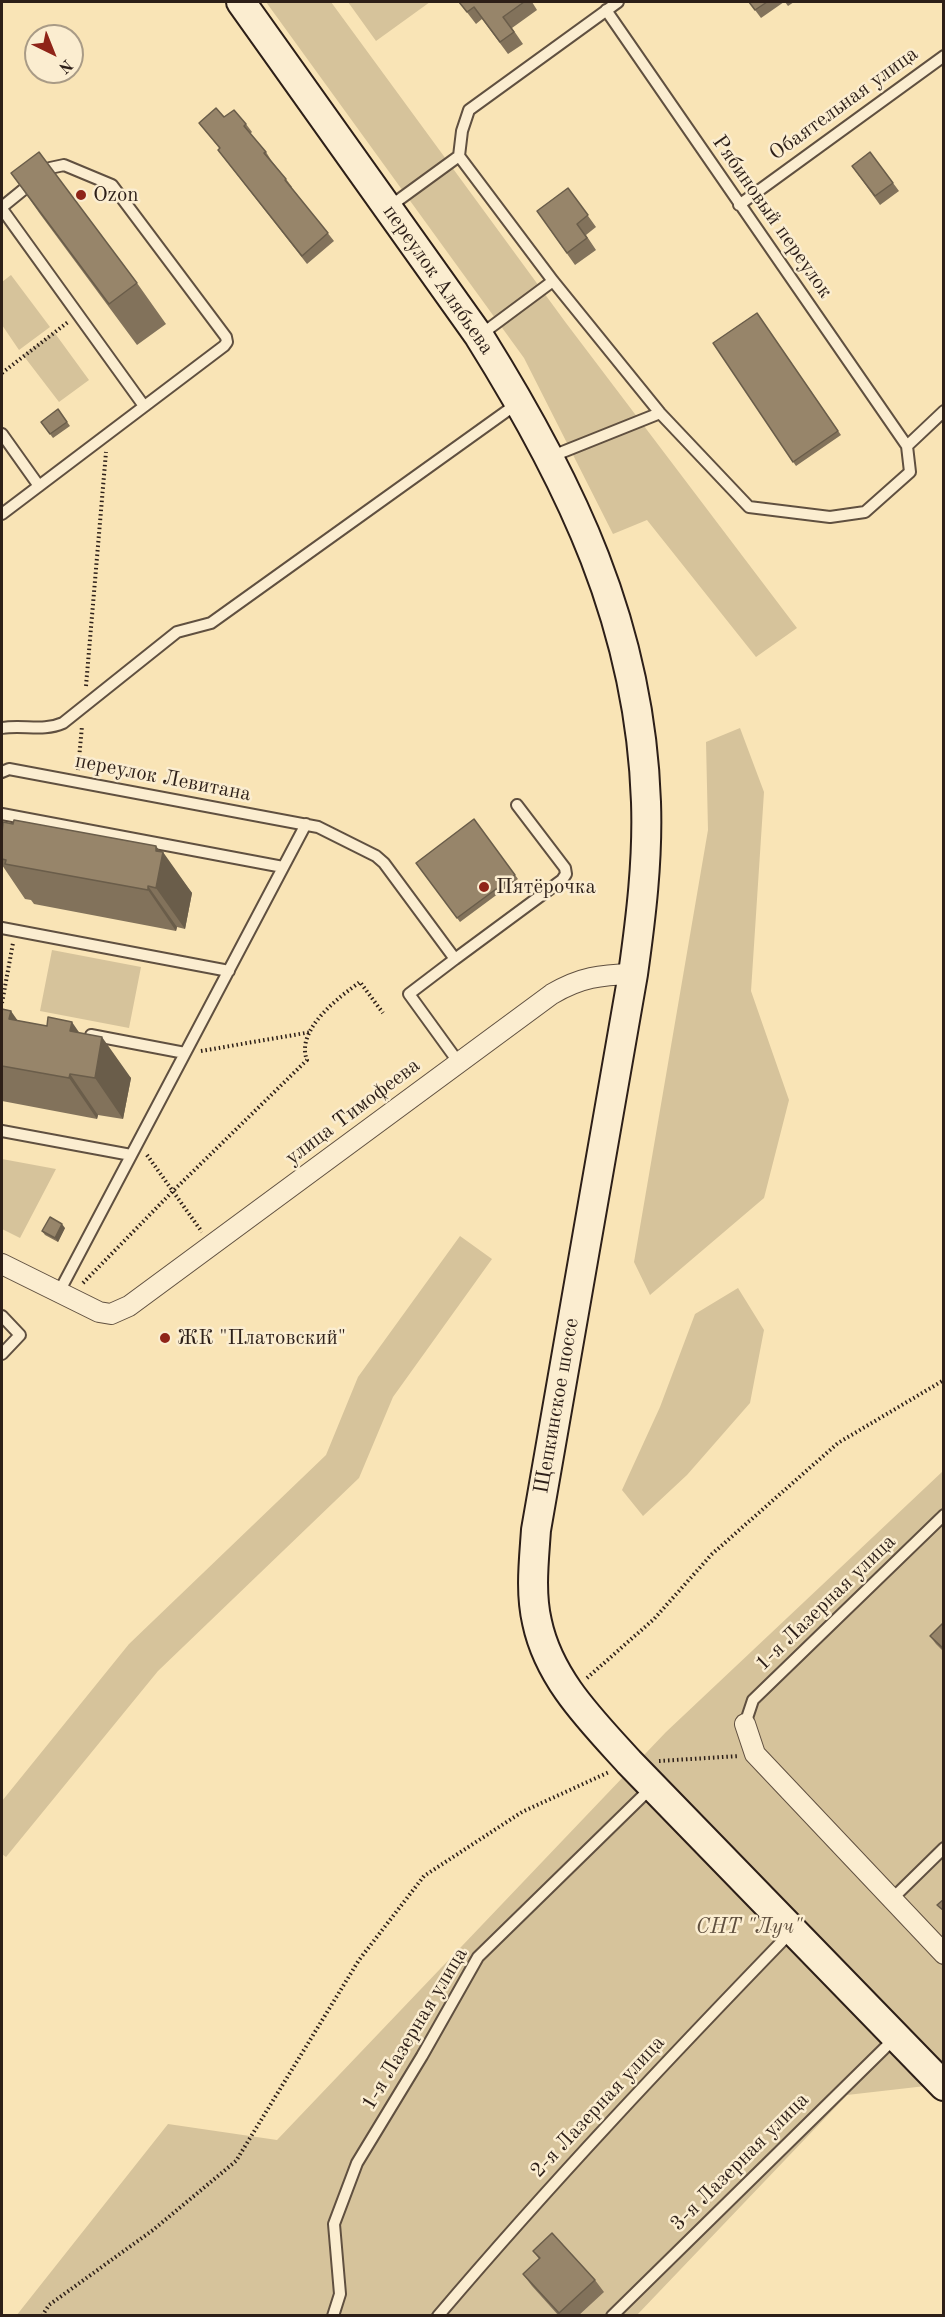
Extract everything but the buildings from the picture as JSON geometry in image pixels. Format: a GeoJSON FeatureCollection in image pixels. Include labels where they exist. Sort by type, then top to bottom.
{"type":"FeatureCollection","features":[{"type":"Feature","properties":{"kind":"main road","name":"переулок Алябьева"},"geometry":{"type":"LineString","coordinates":[[240,2],[479,336],[550,457],[604,578]]}},
{"type":"Feature","properties":{"kind":"main road","name":"Щепкинское шоссе"},"geometry":{"type":"LineString","coordinates":[[604,578],[624,642],[636,699],[644,763],[646,855],[643,902],[633,974],[546,1466],[535,1542],[533,1595],[537,1621],[555,1670],[580,1708],[629,1762],[896,2037],[940,2077]]}},
{"type":"Feature","properties":{"kind":"street","name":"улица Тимофеева"},"geometry":{"type":"LineString","coordinates":[[63,1296],[99,1312],[111,1314],[129,1306],[146,1296],[552,994],[571,983],[601,975],[633,974]]}},
{"type":"Feature","properties":{"kind":"street"},"geometry":{"type":"LineString","coordinates":[[2,1264],[63,1296]]}},
{"type":"Feature","properties":{"kind":"street"},"geometry":{"type":"LineString","coordinates":[[745,1724],[755,1754],[944,1954]]}},
{"type":"Feature","properties":{"kind":"lane"},"geometry":{"type":"LineString","coordinates":[[618,2],[469,110],[462,131],[459,156],[553,281],[660,413],[750,507],[830,517],[865,512],[910,472],[907,446],[944,411]]}},
{"type":"Feature","properties":{"kind":"lane","name":"Рябиновый переулок"},"geometry":{"type":"LineString","coordinates":[[606,10],[907,446]]}},
{"type":"Feature","properties":{"kind":"lane","name":"Обаятельная улица"},"geometry":{"type":"LineString","coordinates":[[739,205],[944,56]]}},
{"type":"Feature","properties":{"kind":"lane"},"geometry":{"type":"LineString","coordinates":[[387,208],[459,156]]}},
{"type":"Feature","properties":{"kind":"lane"},"geometry":{"type":"LineString","coordinates":[[2,514],[224,346],[227,342],[226,337],[112,185],[64,165],[50,168],[2,208],[144,406]]}},
{"type":"Feature","properties":{"kind":"lane"},"geometry":{"type":"LineString","coordinates":[[479,336],[553,281]]}},
{"type":"Feature","properties":{"kind":"lane"},"geometry":{"type":"LineString","coordinates":[[2,728],[18,725],[52,728],[63,723],[177,632],[211,622],[519,402]]}},
{"type":"Feature","properties":{"kind":"lane"},"geometry":{"type":"LineString","coordinates":[[550,457],[660,413]]}},
{"type":"Feature","properties":{"kind":"lane"},"geometry":{"type":"LineString","coordinates":[[2,435],[39,486]]}},
{"type":"Feature","properties":{"kind":"lane","name":"переулок Левитана"},"geometry":{"type":"LineString","coordinates":[[2,772],[9,769],[318,827],[376,856],[384,863],[455,959]]}},
{"type":"Feature","properties":{"kind":"lane"},"geometry":{"type":"LineString","coordinates":[[459,1063],[409,994],[562,880],[566,874],[565,868],[518,805]]}},
{"type":"Feature","properties":{"kind":"lane"},"geometry":{"type":"LineString","coordinates":[[2,814],[283,867]]}},
{"type":"Feature","properties":{"kind":"lane"},"geometry":{"type":"LineString","coordinates":[[63,1296],[131,1155],[306,824]]}},
{"type":"Feature","properties":{"kind":"lane"},"geometry":{"type":"LineString","coordinates":[[2,928],[229,971]]}},
{"type":"Feature","properties":{"kind":"lane"},"geometry":{"type":"LineString","coordinates":[[82,1033],[185,1053]]}},
{"type":"Feature","properties":{"kind":"lane"},"geometry":{"type":"LineString","coordinates":[[2,1131],[131,1155]]}},
{"type":"Feature","properties":{"kind":"lane"},"geometry":{"type":"LineString","coordinates":[[2,1316],[20,1335],[2,1354]]}},
{"type":"Feature","properties":{"kind":"lane","name":"1-я Лазерная улица"},"geometry":{"type":"LineString","coordinates":[[745,1724],[753,1700],[944,1515]]}},
{"type":"Feature","properties":{"kind":"lane","name":"1-я Лазерная улица"},"geometry":{"type":"LineString","coordinates":[[333,2316],[340,2294],[334,2224],[357,2163],[478,1956],[653,1786]]}},
{"type":"Feature","properties":{"kind":"lane"},"geometry":{"type":"LineString","coordinates":[[892,1899],[944,1848]]}},
{"type":"Feature","properties":{"kind":"lane","name":"2-я Лазерная улица"},"geometry":{"type":"LineString","coordinates":[[438,2316],[500,2244],[660,2068],[793,1930]]}},
{"type":"Feature","properties":{"kind":"lane","name":"3-я Лазерная улица"},"geometry":{"type":"LineString","coordinates":[[612,2316],[896,2037]]}},
{"type":"Feature","properties":{"kind":"path"},"geometry":{"type":"LineString","coordinates":[[2,373],[78,314]]}},
{"type":"Feature","properties":{"kind":"path"},"geometry":{"type":"LineString","coordinates":[[77,781],[108,433]]}},
{"type":"Feature","properties":{"kind":"path"},"geometry":{"type":"LineString","coordinates":[[2,1003],[15,930]]}},
{"type":"Feature","properties":{"kind":"path"},"geometry":{"type":"LineString","coordinates":[[63,1296],[308,1060],[305,1054],[307,1041],[326,1010],[360,982],[382,1013]]}},
{"type":"Feature","properties":{"kind":"path"},"geometry":{"type":"LineString","coordinates":[[185,1053],[311,1032]]}},
{"type":"Feature","properties":{"kind":"path"},"geometry":{"type":"LineString","coordinates":[[138,1142],[212,1246]]}},
{"type":"Feature","properties":{"kind":"path"},"geometry":{"type":"LineString","coordinates":[[570,1692],[654,1619],[712,1554],[838,1443],[944,1380]]}},
{"type":"Feature","properties":{"kind":"path"},"geometry":{"type":"LineString","coordinates":[[42,2316],[50,2304],[153,2230],[236,2161],[359,1960],[424,1876],[522,1812],[629,1762],[755,1754]]}},
{"type":"Feature","properties":{"kind":"green space"},"geometry":{"type":"Polygon","coordinates":[[[266,2],[331,2],[566,323],[797,628],[756,657],[647,520],[613,534],[524,358],[266,2]]]}},
{"type":"Feature","properties":{"kind":"green space"},"geometry":{"type":"Polygon","coordinates":[[[348,2],[430,2],[376,41],[348,2]]]}},
{"type":"Feature","properties":{"kind":"green space"},"geometry":{"type":"Polygon","coordinates":[[[11,275],[50,327],[19,350],[2,325],[2,282],[11,275]]]}},
{"type":"Feature","properties":{"kind":"green space"},"geometry":{"type":"Polygon","coordinates":[[[54,332],[89,380],[59,402],[23,355],[54,332]]]}},
{"type":"Feature","properties":{"kind":"green space"},"geometry":{"type":"Polygon","coordinates":[[[740,728],[764,792],[751,991],[789,1100],[764,1198],[650,1295],[634,1262],[708,830],[706,742],[740,728]]]}},
{"type":"Feature","properties":{"kind":"green space"},"geometry":{"type":"Polygon","coordinates":[[[52,950],[141,967],[129,1028],[40,1011],[52,950]]]}},
{"type":"Feature","properties":{"kind":"green space"},"geometry":{"type":"Polygon","coordinates":[[[2,1159],[56,1169],[20,1238],[2,1229],[2,1159]]]}},
{"type":"Feature","properties":{"kind":"green space"},"geometry":{"type":"Polygon","coordinates":[[[460,1236],[492,1259],[393,1397],[359,1478],[158,1671],[6,1857],[2,1854],[2,1801],[129,1644],[326,1455],[358,1377],[460,1236]]]}},
{"type":"Feature","properties":{"kind":"green space"},"geometry":{"type":"Polygon","coordinates":[[[738,1288],[764,1330],[750,1403],[687,1475],[643,1516],[622,1490],[660,1407],[695,1314],[738,1288]]]}},
{"type":"Feature","properties":{"kind":"green space","name":"СНТ \"Луч\""},"geometry":{"type":"Polygon","coordinates":[[[943,1471],[943,2084],[847,2095],[637,2315],[16,2316],[168,2124],[277,2140],[666,1732],[943,1471]]]}},
{"type":"Feature","properties":{"kind":"place","name":"Ozon"},"geometry":{"type":"Point","coordinates":[81,195]}},
{"type":"Feature","properties":{"kind":"place","name":"Пятёрочка"},"geometry":{"type":"Point","coordinates":[484,887]}},
{"type":"Feature","properties":{"kind":"place","name":"ЖК \"Платовский\""},"geometry":{"type":"Point","coordinates":[165,1338]}}]}
